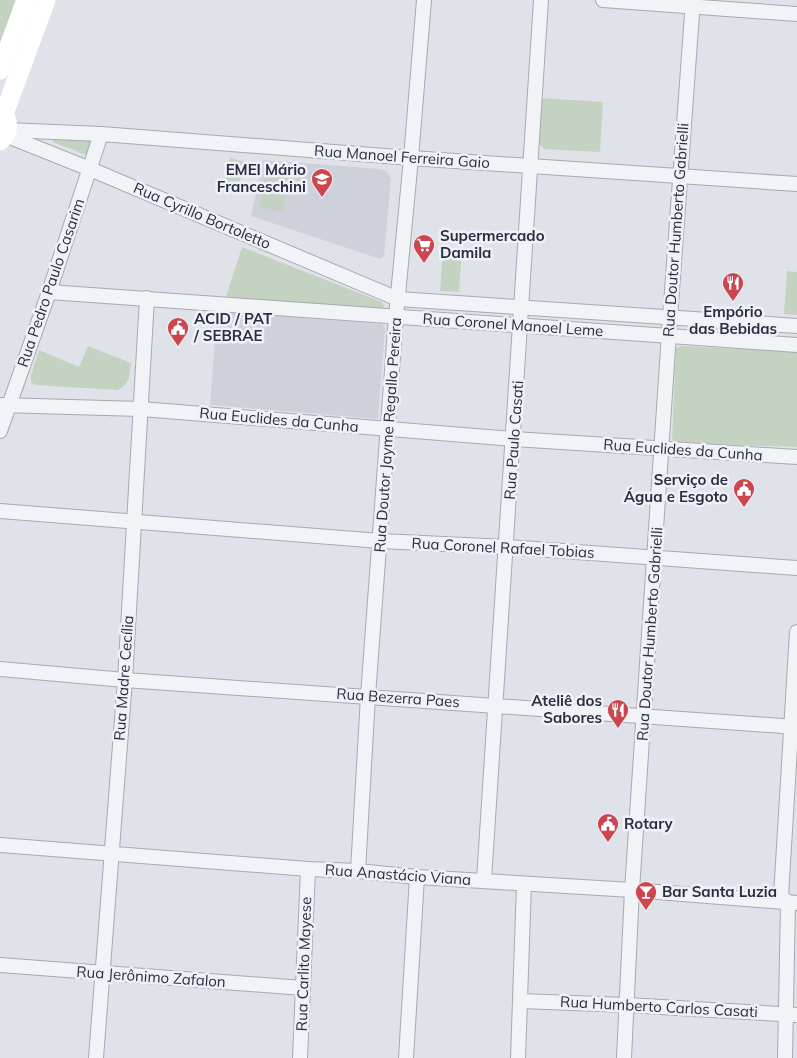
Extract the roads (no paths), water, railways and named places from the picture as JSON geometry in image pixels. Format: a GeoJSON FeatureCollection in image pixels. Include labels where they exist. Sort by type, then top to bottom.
{"type":"FeatureCollection","features":[{"type":"Feature","properties":{"kind":"main road"},"geometry":{"type":"LineString","coordinates":[[0,70],[26,0]]}},
{"type":"Feature","properties":{"kind":"main road"},"geometry":{"type":"LineString","coordinates":[[3,126],[46,0]]}},
{"type":"Feature","properties":{"kind":"street","name":"Rua Doutor Jayme Regallo Pereira"},"geometry":{"type":"LineString","coordinates":[[358,871],[368,696],[396,316],[424,0]]}},
{"type":"Feature","properties":{"kind":"street","name":"Rua Paulo Casati"},"geometry":{"type":"LineString","coordinates":[[484,880],[541,0]]}},
{"type":"Feature","properties":{"kind":"street"},"geometry":{"type":"LineString","coordinates":[[603,0],[693,3],[797,14]]}},
{"type":"Feature","properties":{"kind":"street","name":"Rua Doutor Humberto Gabrielli"},"geometry":{"type":"LineString","coordinates":[[624,1058],[632,890],[668,337],[693,3]]}},
{"type":"Feature","properties":{"kind":"street","name":"Rua Manoel Ferreira Gaio"},"geometry":{"type":"LineString","coordinates":[[3,126],[411,158],[797,184]]}},
{"type":"Feature","properties":{"kind":"street","name":"Rua Cyrillo Bortoletto"},"geometry":{"type":"LineString","coordinates":[[3,126],[90,168],[398,298]]}},
{"type":"Feature","properties":{"kind":"street","name":"Rua Pedro Paulo Casarim"},"geometry":{"type":"LineString","coordinates":[[0,431],[4,405],[49,292],[101,134]]}},
{"type":"Feature","properties":{"kind":"street","name":"Rua Coronel Manoel Leme"},"geometry":{"type":"LineString","coordinates":[[49,292],[797,345]]}},
{"type":"Feature","properties":{"kind":"street","name":"Rua Madre Cecília"},"geometry":{"type":"LineString","coordinates":[[96,1058],[125,680],[147,298]]}},
{"type":"Feature","properties":{"kind":"street","name":"Rua Coronel Manoel Leme"},"geometry":{"type":"LineString","coordinates":[[398,298],[797,326]]}},
{"type":"Feature","properties":{"kind":"street","name":"Rua Euclides da Cunha"},"geometry":{"type":"LineString","coordinates":[[4,405],[141,408],[514,439],[797,458]]}},
{"type":"Feature","properties":{"kind":"street","name":"Rua Coronel Rafael Tobias"},"geometry":{"type":"LineString","coordinates":[[0,511],[380,540],[507,547],[797,568]]}},
{"type":"Feature","properties":{"kind":"street"},"geometry":{"type":"LineString","coordinates":[[784,1058],[792,1014],[793,903],[781,896],[794,726],[797,632]]}},
{"type":"Feature","properties":{"kind":"street","name":"Rua Bezerra Paes"},"geometry":{"type":"LineString","coordinates":[[0,669],[125,680],[794,726]]}},
{"type":"Feature","properties":{"kind":"street","name":"Rua Anastácio Viana"},"geometry":{"type":"LineString","coordinates":[[0,845],[793,903]]}},
{"type":"Feature","properties":{"kind":"street","name":"Rua Carlito Mayese"},"geometry":{"type":"LineString","coordinates":[[300,1058],[308,869]]}},
{"type":"Feature","properties":{"kind":"street"},"geometry":{"type":"LineString","coordinates":[[406,1058],[417,877]]}},
{"type":"Feature","properties":{"kind":"street"},"geometry":{"type":"LineString","coordinates":[[518,1058],[524,884]]}},
{"type":"Feature","properties":{"kind":"street","name":"Rua Jerônimo Zafalon"},"geometry":{"type":"LineString","coordinates":[[0,965],[303,988]]}},
{"type":"Feature","properties":{"kind":"street","name":"Rua Humberto Carlos Casati"},"geometry":{"type":"LineString","coordinates":[[520,1000],[792,1014]]}},
{"type":"Feature","properties":{"kind":"place","name":"EMEI Mário Franceschini"},"geometry":{"type":"Point","coordinates":[322,198]}},
{"type":"Feature","properties":{"kind":"place","name":"Supermercado Damila"},"geometry":{"type":"Point","coordinates":[424,264]}},
{"type":"Feature","properties":{"kind":"place","name":"Empório das Bebidas"},"geometry":{"type":"Point","coordinates":[733,302]}},
{"type":"Feature","properties":{"kind":"place","name":"ACID / PAT / SEBRAE"},"geometry":{"type":"Point","coordinates":[178,347]}},
{"type":"Feature","properties":{"kind":"place","name":"Serviço de Água e Esgoto"},"geometry":{"type":"Point","coordinates":[744,508]}},
{"type":"Feature","properties":{"kind":"place","name":"Ateliê dos Sabores"},"geometry":{"type":"Point","coordinates":[618,729]}},
{"type":"Feature","properties":{"kind":"place","name":"Rotary"},"geometry":{"type":"Point","coordinates":[608,843]}},
{"type":"Feature","properties":{"kind":"place","name":"Bar Santa Luzia"},"geometry":{"type":"Point","coordinates":[646,911]}}]}
